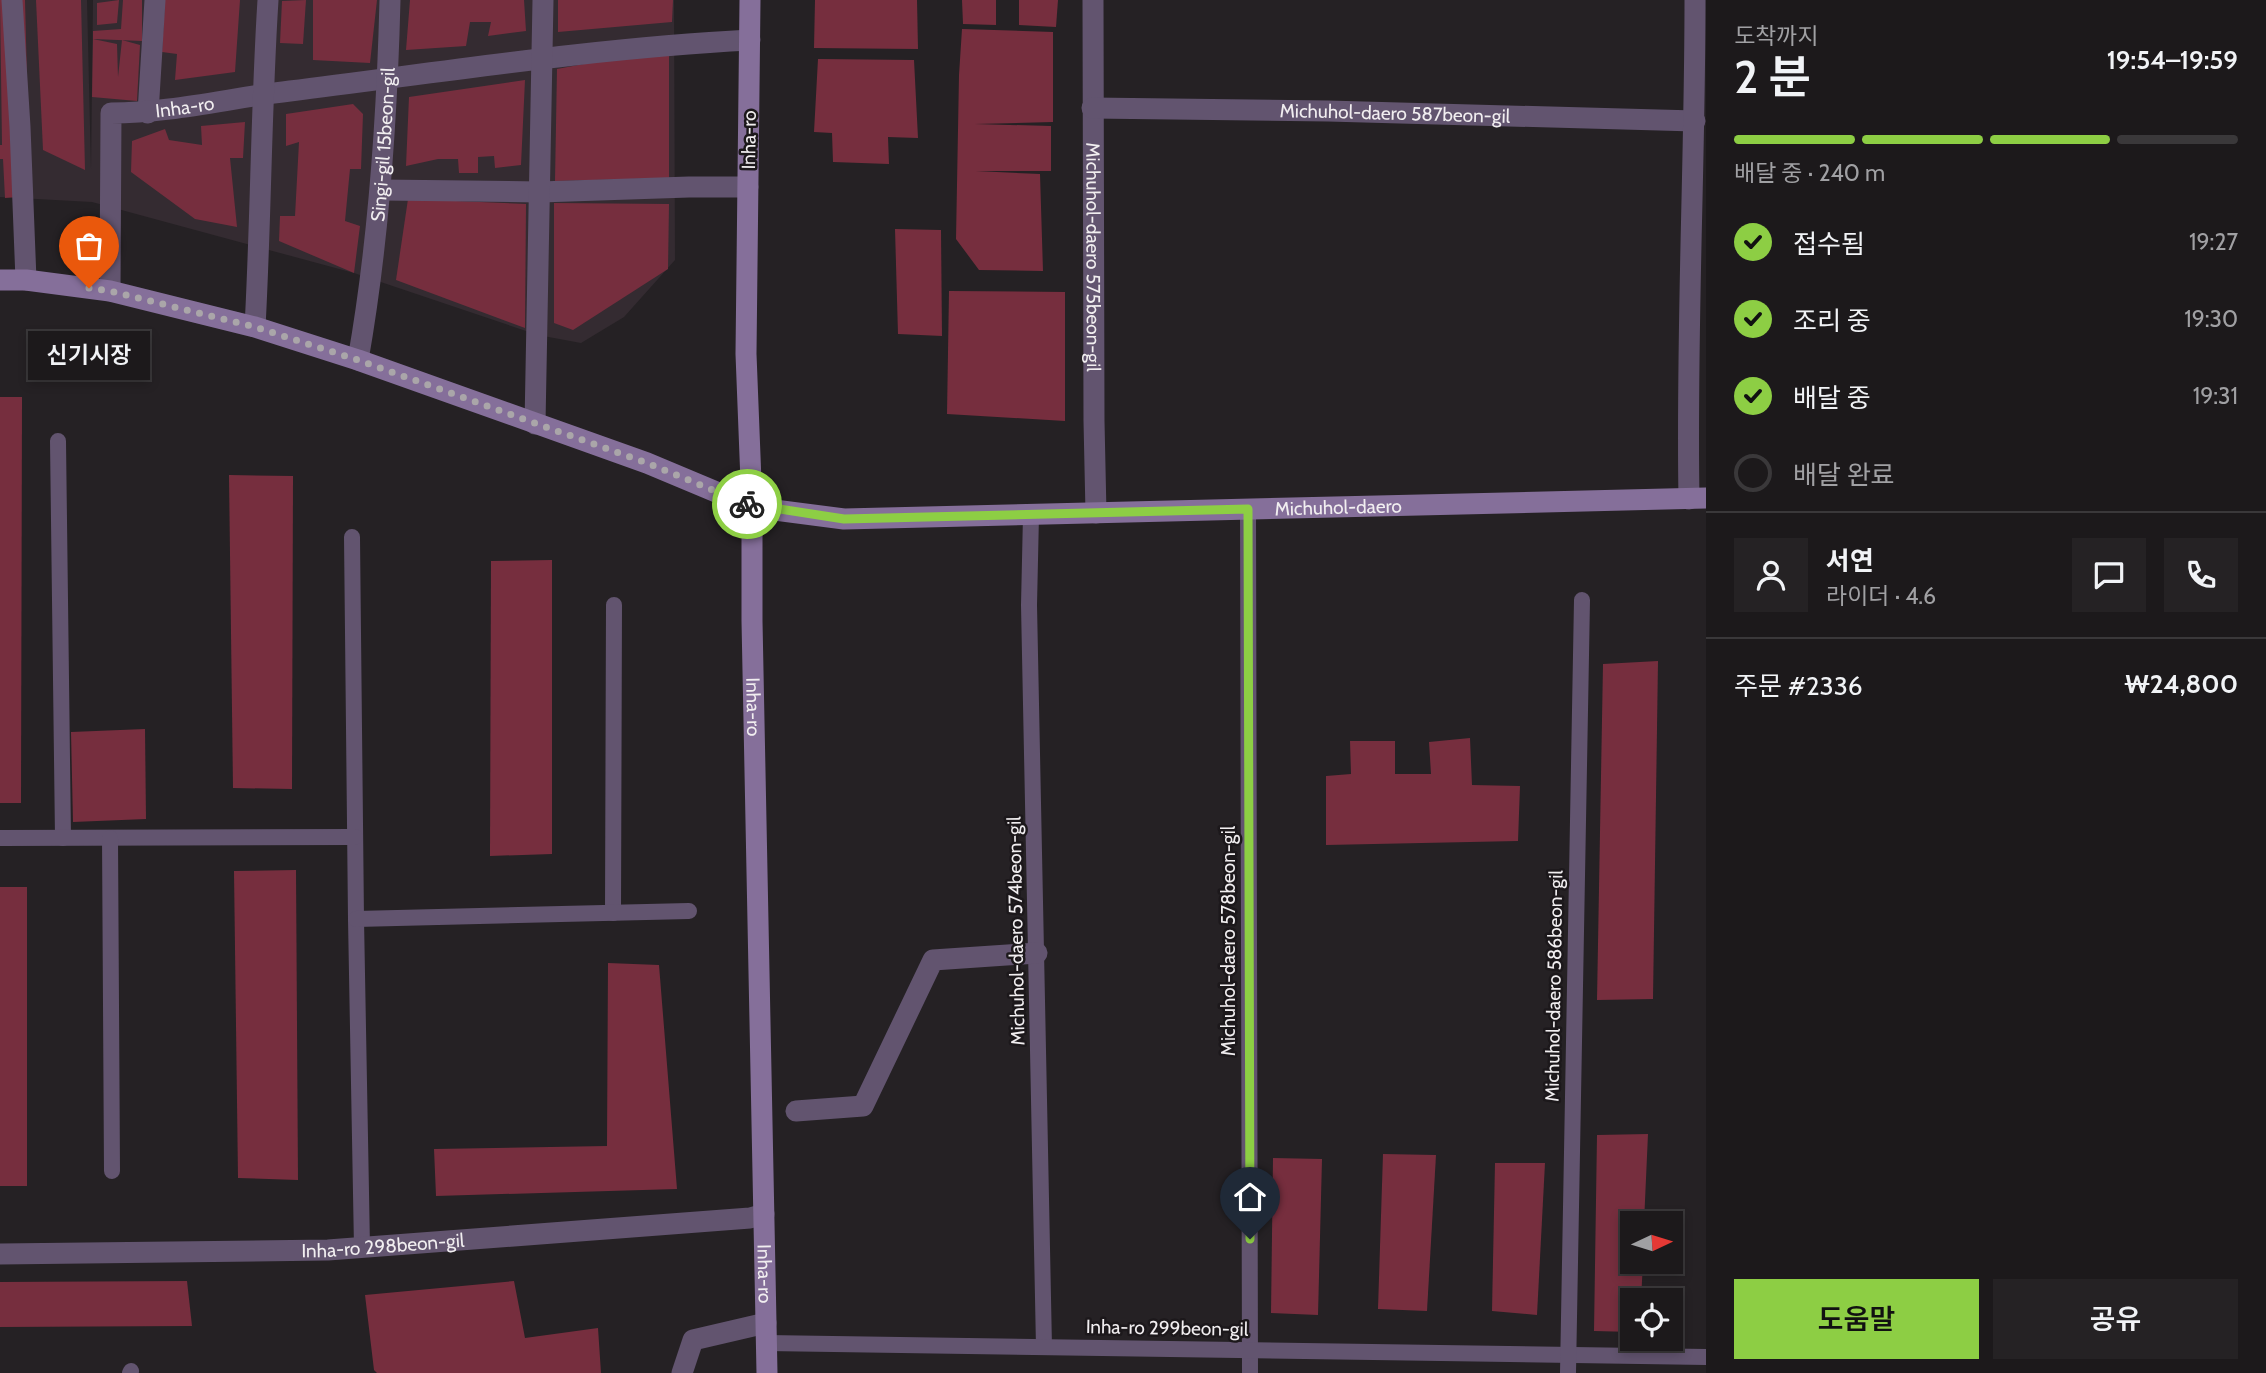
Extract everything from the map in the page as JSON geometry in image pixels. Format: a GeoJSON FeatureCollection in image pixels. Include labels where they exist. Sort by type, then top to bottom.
{"type":"FeatureCollection","features":[{"type":"Feature","properties":{"kind":"main road","name":"Inha-ro"},"geometry":{"type":"LineString","coordinates":[[750,0],[746,354],[752,507],[767,1373]]}},
{"type":"Feature","properties":{"kind":"main road","name":"Michuhol-daero"},"geometry":{"type":"LineString","coordinates":[[0,280],[26,280],[110,291],[255,327],[358,360],[647,463],[752,507],[844,519],[1697,498]]}},
{"type":"Feature","properties":{"kind":"street"},"geometry":{"type":"LineString","coordinates":[[12,0],[25,214],[26,280]]}},
{"type":"Feature","properties":{"kind":"street"},"geometry":{"type":"LineString","coordinates":[[148,113],[155,0]]}},
{"type":"Feature","properties":{"kind":"street"},"geometry":{"type":"LineString","coordinates":[[255,327],[262,94],[268,0]]}},
{"type":"Feature","properties":{"kind":"street","name":"Singi-gil 15beon-gil"},"geometry":{"type":"LineString","coordinates":[[358,360],[371,289],[381,190],[390,0]]}},
{"type":"Feature","properties":{"kind":"street"},"geometry":{"type":"LineString","coordinates":[[535,424],[543,0]]}},
{"type":"Feature","properties":{"kind":"street","name":"Michuhol-daero 575beon-gil"},"geometry":{"type":"LineString","coordinates":[[1093,0],[1096,513]]}},
{"type":"Feature","properties":{"kind":"street"},"geometry":{"type":"LineString","coordinates":[[1695,0],[1701,121],[1687,410],[1697,498]]}},
{"type":"Feature","properties":{"kind":"street","name":"Inha-ro"},"geometry":{"type":"LineString","coordinates":[[110,291],[111,113],[148,113],[262,94],[543,57],[674,44],[750,40]]}},
{"type":"Feature","properties":{"kind":"street","name":"Michuhol-daero 587beon-gil"},"geometry":{"type":"LineString","coordinates":[[1092,107],[1701,121]]}},
{"type":"Feature","properties":{"kind":"street"},"geometry":{"type":"LineString","coordinates":[[381,190],[540,192],[748,187]]}},
{"type":"Feature","properties":{"kind":"street"},"geometry":{"type":"LineString","coordinates":[[796,1111],[863,1106],[933,960],[1037,953]]}},
{"type":"Feature","properties":{"kind":"street","name":"Inha-ro 298beon-gil"},"geometry":{"type":"LineString","coordinates":[[0,1254],[362,1248],[750,1218],[764,1214]]}},
{"type":"Feature","properties":{"kind":"street"},"geometry":{"type":"LineString","coordinates":[[681,1373],[693,1340],[766,1333]]}},
{"type":"Feature","properties":{"kind":"lane"},"geometry":{"type":"LineString","coordinates":[[58,441],[63,838]]}},
{"type":"Feature","properties":{"kind":"lane","name":"Michuhol-daero 578beon-gil"},"geometry":{"type":"LineString","coordinates":[[1248,509],[1250,1373]]}},
{"type":"Feature","properties":{"kind":"lane","name":"Michuhol-daero 574beon-gil"},"geometry":{"type":"LineString","coordinates":[[1031,515],[1029,605],[1044,1347]]}},
{"type":"Feature","properties":{"kind":"lane"},"geometry":{"type":"LineString","coordinates":[[352,537],[362,1248]]}},
{"type":"Feature","properties":{"kind":"lane","name":"Michuhol-daero 586beon-gil"},"geometry":{"type":"LineString","coordinates":[[1568,1373],[1582,600]]}},
{"type":"Feature","properties":{"kind":"lane"},"geometry":{"type":"LineString","coordinates":[[613,913],[614,604]]}},
{"type":"Feature","properties":{"kind":"lane"},"geometry":{"type":"LineString","coordinates":[[0,838],[355,837]]}},
{"type":"Feature","properties":{"kind":"lane"},"geometry":{"type":"LineString","coordinates":[[110,838],[112,1171]]}},
{"type":"Feature","properties":{"kind":"lane"},"geometry":{"type":"LineString","coordinates":[[356,919],[689,911]]}},
{"type":"Feature","properties":{"kind":"lane","name":"Inha-ro 299beon-gil"},"geometry":{"type":"LineString","coordinates":[[766,1333],[1044,1347],[1706,1357]]}},
{"type":"Feature","properties":{"kind":"shaded area"},"geometry":{"type":"Polygon","coordinates":[[[0,0],[87,0],[91,169],[93,0],[674,0],[675,260],[624,317],[581,343],[538,335],[354,273],[92,202],[0,197],[0,0]]]}},
{"type":"Feature","properties":{"kind":"building"},"geometry":{"type":"Polygon","coordinates":[[[0,0],[25,0],[30,196],[5,198],[3,159],[0,159],[0,0]]]}},
{"type":"Feature","properties":{"kind":"building"},"geometry":{"type":"Polygon","coordinates":[[[36,0],[81,0],[85,170],[43,150],[36,0]]]}},
{"type":"Feature","properties":{"kind":"building"},"geometry":{"type":"Polygon","coordinates":[[[119,0],[117,23],[97,25],[97,3],[119,0]]]}},
{"type":"Feature","properties":{"kind":"building"},"geometry":{"type":"Polygon","coordinates":[[[123,0],[142,0],[142,41],[93,39],[93,31],[121,29],[123,0]]]}},
{"type":"Feature","properties":{"kind":"building"},"geometry":{"type":"Polygon","coordinates":[[[165,0],[240,0],[235,72],[175,80],[177,54],[162,52],[165,0]]]}},
{"type":"Feature","properties":{"kind":"building"},"geometry":{"type":"Polygon","coordinates":[[[306,0],[303,44],[280,43],[282,1],[306,0]]]}},
{"type":"Feature","properties":{"kind":"building"},"geometry":{"type":"Polygon","coordinates":[[[313,0],[377,0],[370,63],[313,60],[313,0]]]}},
{"type":"Feature","properties":{"kind":"building"},"geometry":{"type":"Polygon","coordinates":[[[410,0],[524,0],[526,31],[488,36],[491,22],[470,22],[466,46],[406,50],[410,0]]]}},
{"type":"Feature","properties":{"kind":"building"},"geometry":{"type":"Polygon","coordinates":[[[558,0],[673,0],[672,22],[558,32],[558,0]]]}},
{"type":"Feature","properties":{"kind":"building"},"geometry":{"type":"Polygon","coordinates":[[[815,0],[917,0],[918,49],[814,48],[815,0]]]}},
{"type":"Feature","properties":{"kind":"building"},"geometry":{"type":"Polygon","coordinates":[[[962,0],[996,0],[996,25],[963,24],[962,0]]]}},
{"type":"Feature","properties":{"kind":"building"},"geometry":{"type":"Polygon","coordinates":[[[1019,0],[1058,0],[1056,27],[1019,25],[1019,0]]]}},
{"type":"Feature","properties":{"kind":"building"},"geometry":{"type":"Polygon","coordinates":[[[962,29],[1053,32],[1053,122],[975,124],[1051,126],[1051,171],[976,171],[1040,174],[1043,271],[979,270],[956,239],[962,29]]]}},
{"type":"Feature","properties":{"kind":"building"},"geometry":{"type":"Polygon","coordinates":[[[93,39],[117,44],[118,77],[122,40],[140,45],[137,101],[92,97],[93,39]]]}},
{"type":"Feature","properties":{"kind":"building"},"geometry":{"type":"Polygon","coordinates":[[[669,48],[669,178],[555,181],[557,69],[669,48]]]}},
{"type":"Feature","properties":{"kind":"building"},"geometry":{"type":"Polygon","coordinates":[[[818,59],[914,60],[918,138],[888,137],[889,164],[833,162],[832,133],[814,132],[818,59]]]}},
{"type":"Feature","properties":{"kind":"building"},"geometry":{"type":"Polygon","coordinates":[[[525,80],[521,165],[495,168],[494,156],[478,157],[478,173],[459,173],[458,159],[438,159],[406,166],[409,97],[525,80]]]}},
{"type":"Feature","properties":{"kind":"building"},"geometry":{"type":"Polygon","coordinates":[[[353,104],[363,114],[361,169],[350,169],[345,221],[360,226],[354,273],[279,241],[280,216],[295,216],[299,142],[286,146],[286,114],[353,104]]]}},
{"type":"Feature","properties":{"kind":"building"},"geometry":{"type":"Polygon","coordinates":[[[245,122],[243,158],[230,158],[237,227],[195,219],[131,172],[132,141],[165,129],[169,140],[202,145],[201,126],[245,122]]]}},
{"type":"Feature","properties":{"kind":"building"},"geometry":{"type":"Polygon","coordinates":[[[408,199],[526,204],[525,328],[396,280],[408,199]]]}},
{"type":"Feature","properties":{"kind":"building"},"geometry":{"type":"Polygon","coordinates":[[[554,203],[669,204],[668,269],[573,330],[554,323],[554,203]]]}},
{"type":"Feature","properties":{"kind":"building"},"geometry":{"type":"Polygon","coordinates":[[[895,229],[941,230],[942,336],[898,334],[895,229]]]}},
{"type":"Feature","properties":{"kind":"building"},"geometry":{"type":"Polygon","coordinates":[[[949,291],[1065,292],[1065,421],[947,414],[949,291]]]}},
{"type":"Feature","properties":{"kind":"building"},"geometry":{"type":"Polygon","coordinates":[[[0,397],[22,397],[21,803],[0,803],[0,397]]]}},
{"type":"Feature","properties":{"kind":"building"},"geometry":{"type":"Polygon","coordinates":[[[229,475],[293,476],[292,789],[233,788],[229,475]]]}},
{"type":"Feature","properties":{"kind":"building"},"geometry":{"type":"Polygon","coordinates":[[[552,560],[552,854],[490,856],[491,561],[552,560]]]}},
{"type":"Feature","properties":{"kind":"building"},"geometry":{"type":"Polygon","coordinates":[[[1658,661],[1653,999],[1597,1000],[1603,664],[1658,661]]]}},
{"type":"Feature","properties":{"kind":"building"},"geometry":{"type":"Polygon","coordinates":[[[145,729],[146,819],[73,822],[71,732],[145,729]]]}},
{"type":"Feature","properties":{"kind":"building"},"geometry":{"type":"Polygon","coordinates":[[[1470,738],[1472,785],[1520,786],[1518,841],[1326,845],[1326,776],[1351,774],[1350,741],[1395,741],[1395,774],[1431,774],[1429,742],[1470,738]]]}},
{"type":"Feature","properties":{"kind":"building"},"geometry":{"type":"Polygon","coordinates":[[[296,870],[298,1180],[238,1178],[234,871],[296,870]]]}},
{"type":"Feature","properties":{"kind":"building"},"geometry":{"type":"Polygon","coordinates":[[[0,887],[27,887],[27,1186],[0,1186],[0,887]]]}},
{"type":"Feature","properties":{"kind":"building"},"geometry":{"type":"Polygon","coordinates":[[[608,963],[659,965],[677,1189],[436,1196],[434,1149],[607,1146],[608,963]]]}},
{"type":"Feature","properties":{"kind":"building"},"geometry":{"type":"Polygon","coordinates":[[[1648,1134],[1645,1211],[1620,1211],[1620,1274],[1642,1274],[1642,1288],[1620,1288],[1620,1332],[1594,1331],[1597,1135],[1648,1134]]]}},
{"type":"Feature","properties":{"kind":"building"},"geometry":{"type":"Polygon","coordinates":[[[1383,1154],[1436,1155],[1427,1311],[1378,1309],[1383,1154]]]}},
{"type":"Feature","properties":{"kind":"building"},"geometry":{"type":"Polygon","coordinates":[[[1273,1158],[1322,1159],[1318,1315],[1271,1313],[1273,1158]]]}},
{"type":"Feature","properties":{"kind":"building"},"geometry":{"type":"Polygon","coordinates":[[[1495,1163],[1545,1163],[1537,1315],[1492,1311],[1495,1163]]]}},
{"type":"Feature","properties":{"kind":"building"},"geometry":{"type":"Polygon","coordinates":[[[187,1281],[192,1326],[0,1327],[0,1282],[187,1281]]]}},
{"type":"Feature","properties":{"kind":"building"},"geometry":{"type":"Polygon","coordinates":[[[514,1281],[525,1338],[598,1328],[601,1373],[377,1373],[374,1370],[365,1295],[514,1281]]]}},
{"type":"Feature","properties":{"kind":"way so far"},"geometry":{"type":"LineString","coordinates":[[89,288],[255,327],[358,360],[647,463],[747,504]]}},
{"type":"Feature","properties":{"kind":"place","name":"신기시장"},"geometry":{"type":"Point","coordinates":[89,288]}},
{"type":"Feature","properties":{"kind":"route"},"geometry":{"type":"LineString","coordinates":[[747,504],[752,507],[844,519],[1248,509],[1250,1239]]}}]}
